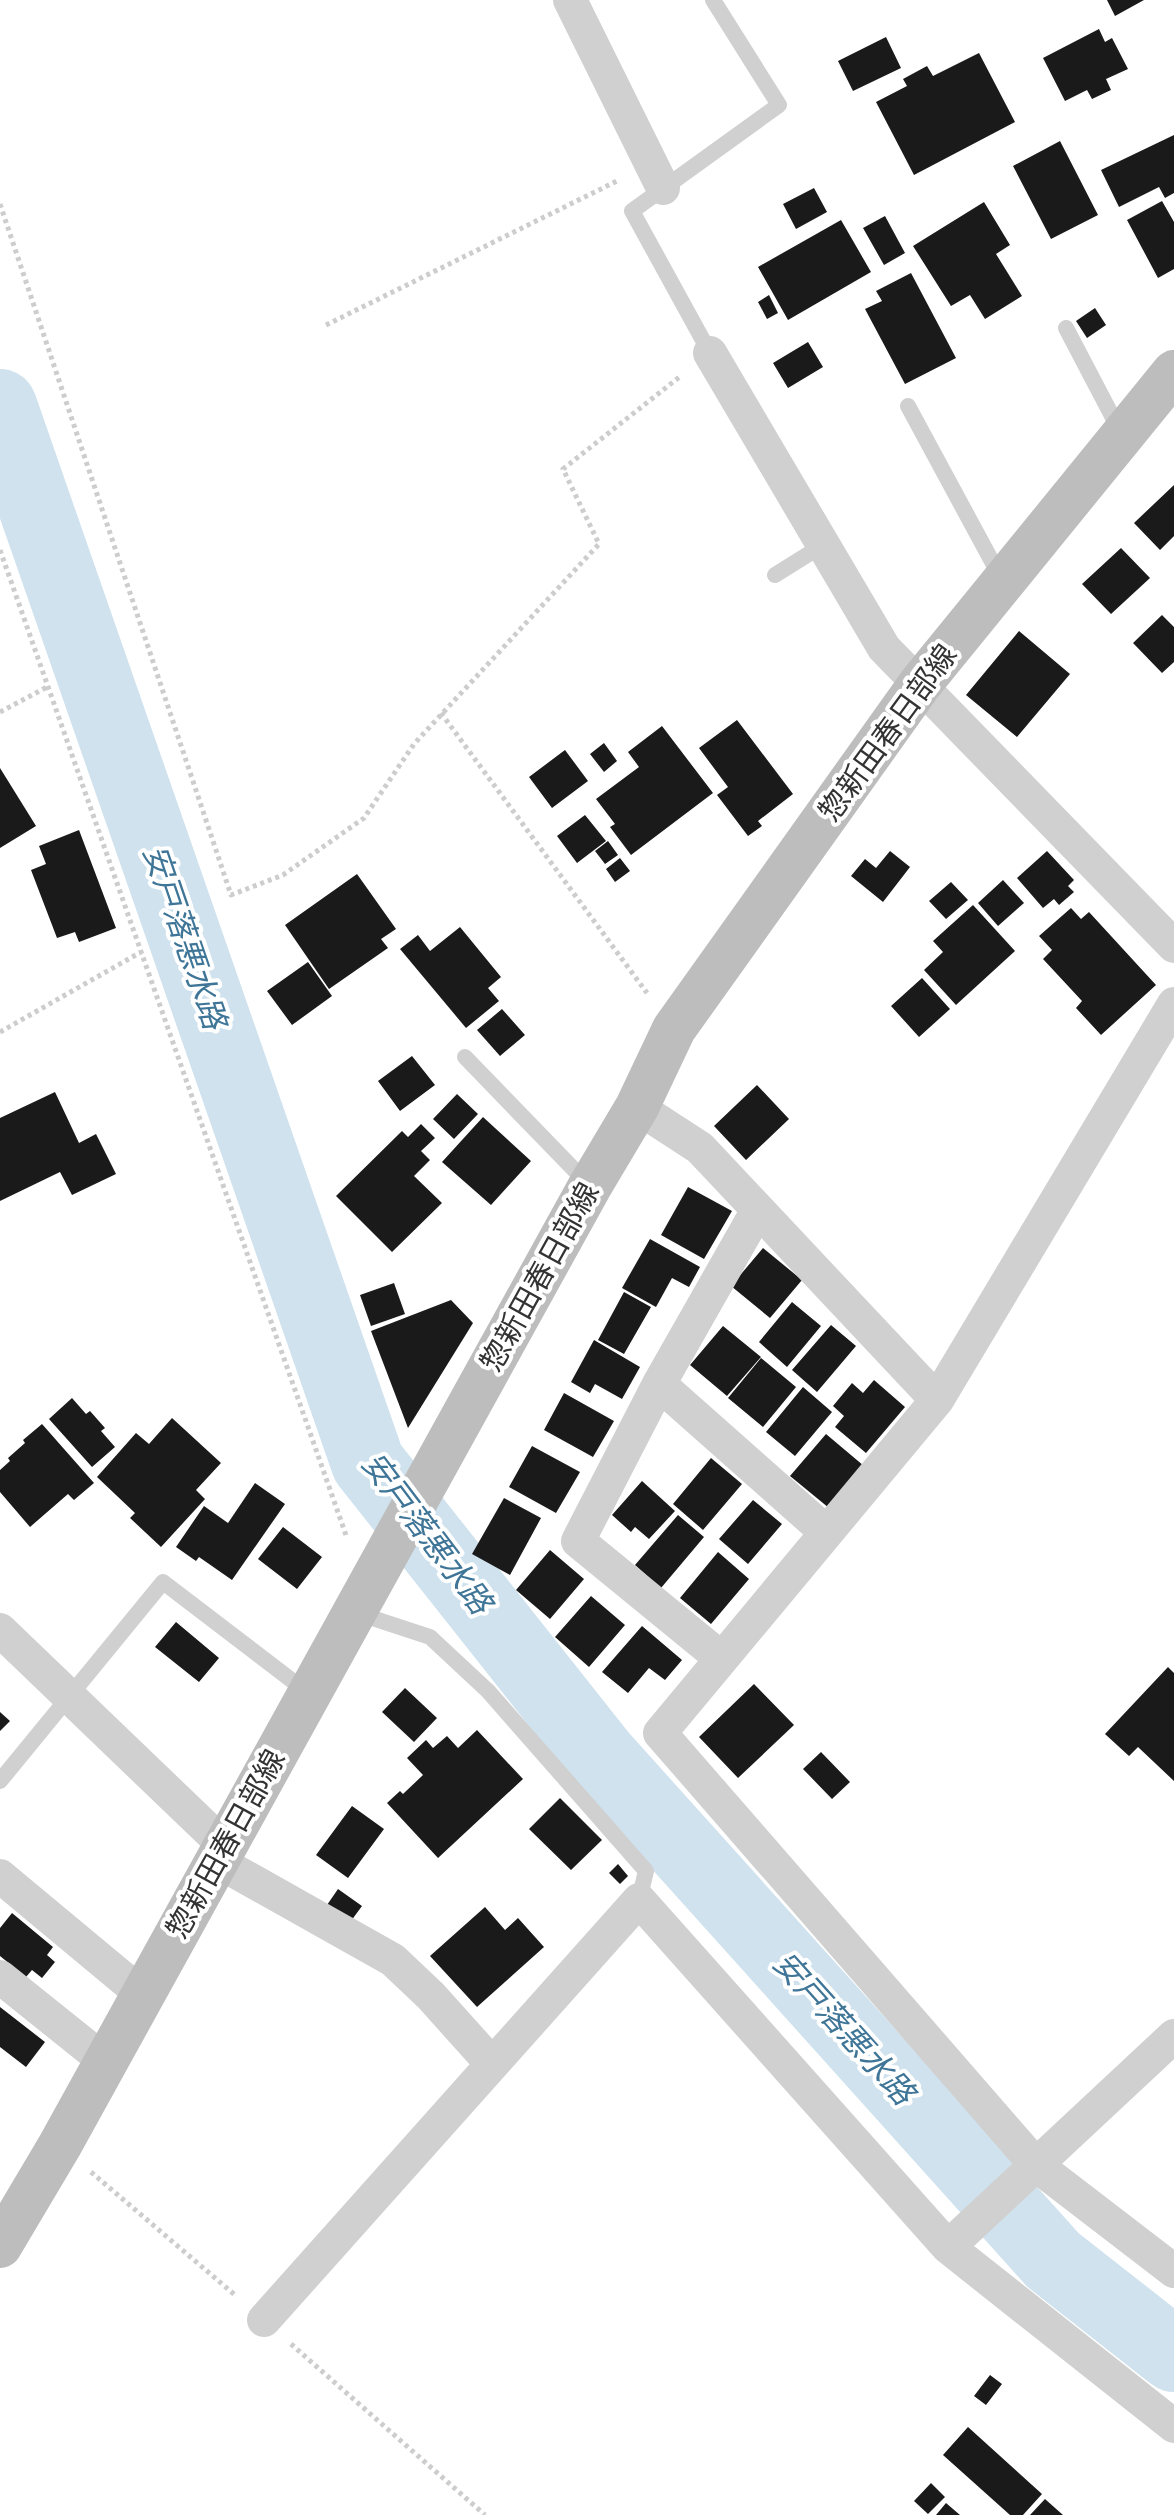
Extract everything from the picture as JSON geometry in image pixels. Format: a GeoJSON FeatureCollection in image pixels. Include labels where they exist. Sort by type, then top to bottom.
{"type":"FeatureCollection","features":[{"type":"Feature","properties":{"kind":"main road","name":"惣新田春日部線"},"geometry":{"type":"LineString","coordinates":[[0,2246],[106,2062],[590,1186],[637,1107],[674,1029],[920,684],[1174,372]]}},
{"type":"Feature","properties":{"kind":"street"},"geometry":{"type":"LineString","coordinates":[[570,0],[657,176]]}},
{"type":"Feature","properties":{"kind":"street"},"geometry":{"type":"LineString","coordinates":[[710,353],[884,648],[1174,946]]}},
{"type":"Feature","properties":{"kind":"street"},"geometry":{"type":"LineString","coordinates":[[1174,1004],[937,1400],[660,1733],[1036,2165],[1174,2271]]}},
{"type":"Feature","properties":{"kind":"street"},"geometry":{"type":"LineString","coordinates":[[637,1107],[700,1148],[937,1400]]}},
{"type":"Feature","properties":{"kind":"street"},"geometry":{"type":"LineString","coordinates":[[721,1658],[578,1541],[659,1384],[758,1210]]}},
{"type":"Feature","properties":{"kind":"street"},"geometry":{"type":"LineString","coordinates":[[659,1384],[826,1532]]}},
{"type":"Feature","properties":{"kind":"street"},"geometry":{"type":"LineString","coordinates":[[0,1630],[221,1853],[393,1960],[431,1996],[492,2064]]}},
{"type":"Feature","properties":{"kind":"street"},"geometry":{"type":"LineString","coordinates":[[0,1876],[143,1995]]}},
{"type":"Feature","properties":{"kind":"street"},"geometry":{"type":"LineString","coordinates":[[264,2320],[639,1900],[948,2247],[1174,2426]]}},
{"type":"Feature","properties":{"kind":"street"},"geometry":{"type":"LineString","coordinates":[[0,1977],[106,2062]]}},
{"type":"Feature","properties":{"kind":"street"},"geometry":{"type":"LineString","coordinates":[[948,2247],[1174,2036]]}},
{"type":"Feature","properties":{"kind":"lane"},"geometry":{"type":"LineString","coordinates":[[710,353],[632,211],[657,176],[779,105],[713,0]]}},
{"type":"Feature","properties":{"kind":"lane"},"geometry":{"type":"LineString","coordinates":[[1066,328],[1122,435]]}},
{"type":"Feature","properties":{"kind":"lane"},"geometry":{"type":"LineString","coordinates":[[908,406],[1003,582]]}},
{"type":"Feature","properties":{"kind":"lane"},"geometry":{"type":"LineString","coordinates":[[775,575],[823,545]]}},
{"type":"Feature","properties":{"kind":"lane"},"geometry":{"type":"LineString","coordinates":[[465,1057],[590,1186]]}},
{"type":"Feature","properties":{"kind":"lane"},"geometry":{"type":"LineString","coordinates":[[0,1781],[163,1582],[309,1694]]}},
{"type":"Feature","properties":{"kind":"lane"},"geometry":{"type":"LineString","coordinates":[[360,1602],[430,1637],[488,1691],[646,1871],[639,1900]]}},
{"type":"Feature","properties":{"kind":"path"},"geometry":{"type":"LineString","coordinates":[[326,325],[657,176]]}},
{"type":"Feature","properties":{"kind":"path"},"geometry":{"type":"LineString","coordinates":[[0,204],[231,895],[283,875],[364,818],[414,744],[599,544],[563,469],[710,353]]}},
{"type":"Feature","properties":{"kind":"path"},"geometry":{"type":"LineString","coordinates":[[0,550],[141,952],[360,1602]]}},
{"type":"Feature","properties":{"kind":"path"},"geometry":{"type":"LineString","coordinates":[[0,712],[47,687]]}},
{"type":"Feature","properties":{"kind":"path"},"geometry":{"type":"LineString","coordinates":[[441,713],[674,1029]]}},
{"type":"Feature","properties":{"kind":"path"},"geometry":{"type":"LineString","coordinates":[[0,1032],[141,952]]}},
{"type":"Feature","properties":{"kind":"building"},"geometry":{"type":"Polygon","coordinates":[[[1107,0],[1144,0],[1115,16],[1107,0]]]}},
{"type":"Feature","properties":{"kind":"building"},"geometry":{"type":"Polygon","coordinates":[[[1099,29],[1105,42],[1112,38],[1128,69],[1106,79],[1111,90],[1092,99],[1087,90],[1065,101],[1043,58],[1099,29]]]}},
{"type":"Feature","properties":{"kind":"building"},"geometry":{"type":"Polygon","coordinates":[[[886,37],[901,68],[853,91],[838,61],[886,37]]]}},
{"type":"Feature","properties":{"kind":"building"},"geometry":{"type":"Polygon","coordinates":[[[979,53],[1015,122],[914,175],[876,102],[907,86],[903,79],[927,66],[933,76],[979,53]]]}},
{"type":"Feature","properties":{"kind":"building"},"geometry":{"type":"Polygon","coordinates":[[[1174,135],[1174,193],[1165,198],[1159,187],[1119,207],[1101,170],[1174,135]]]}},
{"type":"Feature","properties":{"kind":"building"},"geometry":{"type":"Polygon","coordinates":[[[1060,141],[1098,215],[1051,239],[1013,166],[1060,141]]]}},
{"type":"Feature","properties":{"kind":"building"},"geometry":{"type":"Polygon","coordinates":[[[814,188],[827,212],[796,229],[783,204],[814,188]]]}},
{"type":"Feature","properties":{"kind":"building"},"geometry":{"type":"Polygon","coordinates":[[[1162,201],[1174,222],[1174,269],[1158,278],[1127,220],[1162,201]]]}},
{"type":"Feature","properties":{"kind":"building"},"geometry":{"type":"Polygon","coordinates":[[[984,202],[1010,245],[996,254],[1022,296],[985,319],[970,295],[951,306],[913,246],[984,202]]]}},
{"type":"Feature","properties":{"kind":"building"},"geometry":{"type":"Polygon","coordinates":[[[885,216],[905,253],[884,265],[863,228],[885,216]]]}},
{"type":"Feature","properties":{"kind":"building"},"geometry":{"type":"Polygon","coordinates":[[[841,220],[871,272],[788,320],[758,267],[841,220]]]}},
{"type":"Feature","properties":{"kind":"building"},"geometry":{"type":"Polygon","coordinates":[[[911,273],[956,358],[905,384],[865,309],[882,301],[876,291],[911,273]]]}},
{"type":"Feature","properties":{"kind":"building"},"geometry":{"type":"Polygon","coordinates":[[[769,295],[778,313],[767,319],[758,302],[769,295]]]}},
{"type":"Feature","properties":{"kind":"building"},"geometry":{"type":"Polygon","coordinates":[[[1095,308],[1106,325],[1087,338],[1076,321],[1095,308]]]}},
{"type":"Feature","properties":{"kind":"building"},"geometry":{"type":"Polygon","coordinates":[[[808,342],[823,367],[788,388],[773,363],[808,342]]]}},
{"type":"Feature","properties":{"kind":"building"},"geometry":{"type":"Polygon","coordinates":[[[1174,485],[1174,536],[1160,550],[1134,523],[1174,485]]]}},
{"type":"Feature","properties":{"kind":"building"},"geometry":{"type":"Polygon","coordinates":[[[1121,548],[1150,578],[1111,614],[1082,584],[1121,548]]]}},
{"type":"Feature","properties":{"kind":"building"},"geometry":{"type":"Polygon","coordinates":[[[1162,615],[1174,627],[1174,662],[1162,673],[1133,643],[1162,615]]]}},
{"type":"Feature","properties":{"kind":"building"},"geometry":{"type":"Polygon","coordinates":[[[1019,631],[1070,674],[1017,737],[966,695],[1019,631]]]}},
{"type":"Feature","properties":{"kind":"building"},"geometry":{"type":"Polygon","coordinates":[[[737,720],[793,794],[758,821],[762,826],[748,836],[717,795],[728,787],[699,748],[737,720]]]}},
{"type":"Feature","properties":{"kind":"building"},"geometry":{"type":"Polygon","coordinates":[[[662,726],[713,793],[631,855],[610,827],[615,824],[596,799],[639,767],[628,752],[662,726]]]}},
{"type":"Feature","properties":{"kind":"building"},"geometry":{"type":"Polygon","coordinates":[[[604,743],[617,761],[604,772],[590,754],[604,743]]]}},
{"type":"Feature","properties":{"kind":"building"},"geometry":{"type":"Polygon","coordinates":[[[565,750],[588,781],[552,808],[529,777],[565,750]]]}},
{"type":"Feature","properties":{"kind":"building"},"geometry":{"type":"Polygon","coordinates":[[[0,768],[36,826],[0,848],[0,768]]]}},
{"type":"Feature","properties":{"kind":"building"},"geometry":{"type":"Polygon","coordinates":[[[585,815],[606,841],[577,863],[557,836],[585,815]]]}},
{"type":"Feature","properties":{"kind":"building"},"geometry":{"type":"Polygon","coordinates":[[[79,830],[116,928],[79,942],[75,932],[57,938],[31,870],[46,864],[39,846],[79,830]]]}},
{"type":"Feature","properties":{"kind":"building"},"geometry":{"type":"Polygon","coordinates":[[[608,841],[618,855],[605,864],[595,851],[608,841]]]}},
{"type":"Feature","properties":{"kind":"building"},"geometry":{"type":"Polygon","coordinates":[[[890,851],[910,867],[883,902],[851,876],[865,859],[876,868],[890,851]]]}},
{"type":"Feature","properties":{"kind":"building"},"geometry":{"type":"Polygon","coordinates":[[[1047,851],[1074,880],[1068,886],[1074,892],[1059,905],[1054,899],[1043,908],[1017,878],[1047,851]]]}},
{"type":"Feature","properties":{"kind":"building"},"geometry":{"type":"Polygon","coordinates":[[[620,858],[630,871],[615,882],[606,869],[620,858]]]}},
{"type":"Feature","properties":{"kind":"building"},"geometry":{"type":"Polygon","coordinates":[[[357,874],[396,929],[381,939],[388,948],[329,989],[285,925],[357,874]]]}},
{"type":"Feature","properties":{"kind":"building"},"geometry":{"type":"Polygon","coordinates":[[[1003,880],[1024,903],[998,926],[978,903],[1003,880]]]}},
{"type":"Feature","properties":{"kind":"building"},"geometry":{"type":"Polygon","coordinates":[[[951,882],[968,900],[946,919],[929,901],[951,882]]]}},
{"type":"Feature","properties":{"kind":"building"},"geometry":{"type":"Polygon","coordinates":[[[973,905],[1015,951],[956,1005],[924,970],[943,952],[933,941],[973,905]]]}},
{"type":"Feature","properties":{"kind":"building"},"geometry":{"type":"Polygon","coordinates":[[[1071,908],[1081,919],[1089,912],[1156,985],[1101,1035],[1076,1008],[1082,1001],[1043,959],[1052,950],[1039,936],[1071,908]]]}},
{"type":"Feature","properties":{"kind":"building"},"geometry":{"type":"Polygon","coordinates":[[[460,927],[501,977],[488,988],[499,1001],[466,1028],[400,949],[418,935],[430,951],[460,927]]]}},
{"type":"Feature","properties":{"kind":"building"},"geometry":{"type":"Polygon","coordinates":[[[308,962],[332,996],[292,1025],[267,991],[308,962]]]}},
{"type":"Feature","properties":{"kind":"building"},"geometry":{"type":"Polygon","coordinates":[[[922,978],[950,1009],[919,1037],[891,1006],[922,978]]]}},
{"type":"Feature","properties":{"kind":"building"},"geometry":{"type":"Polygon","coordinates":[[[502,1009],[525,1035],[500,1056],[477,1030],[502,1009]]]}},
{"type":"Feature","properties":{"kind":"building"},"geometry":{"type":"Polygon","coordinates":[[[412,1056],[435,1085],[400,1111],[378,1081],[412,1056]]]}},
{"type":"Feature","properties":{"kind":"building"},"geometry":{"type":"Polygon","coordinates":[[[757,1085],[789,1119],[746,1160],[714,1126],[757,1085]]]}},
{"type":"Feature","properties":{"kind":"building"},"geometry":{"type":"Polygon","coordinates":[[[55,1092],[79,1143],[96,1134],[116,1174],[72,1195],[60,1172],[0,1201],[0,1118],[55,1092]]]}},
{"type":"Feature","properties":{"kind":"building"},"geometry":{"type":"Polygon","coordinates":[[[457,1094],[478,1114],[454,1139],[433,1119],[457,1094]]]}},
{"type":"Feature","properties":{"kind":"building"},"geometry":{"type":"Polygon","coordinates":[[[483,1117],[531,1161],[491,1205],[442,1162],[483,1117]]]}},
{"type":"Feature","properties":{"kind":"building"},"geometry":{"type":"Polygon","coordinates":[[[421,1124],[435,1138],[421,1151],[430,1160],[414,1176],[442,1203],[392,1252],[336,1196],[402,1131],[408,1137],[421,1124]]]}},
{"type":"Feature","properties":{"kind":"building"},"geometry":{"type":"Polygon","coordinates":[[[688,1187],[732,1211],[704,1259],[661,1235],[688,1187]]]}},
{"type":"Feature","properties":{"kind":"building"},"geometry":{"type":"Polygon","coordinates":[[[650,1239],[700,1267],[689,1287],[672,1278],[656,1307],[622,1288],[650,1239]]]}},
{"type":"Feature","properties":{"kind":"building"},"geometry":{"type":"Polygon","coordinates":[[[763,1248],[802,1280],[770,1318],[731,1286],[763,1248]]]}},
{"type":"Feature","properties":{"kind":"building"},"geometry":{"type":"Polygon","coordinates":[[[394,1283],[405,1314],[371,1326],[360,1295],[394,1283]]]}},
{"type":"Feature","properties":{"kind":"building"},"geometry":{"type":"Polygon","coordinates":[[[624,1292],[651,1307],[624,1354],[598,1340],[624,1292]]]}},
{"type":"Feature","properties":{"kind":"building"},"geometry":{"type":"Polygon","coordinates":[[[451,1300],[473,1323],[408,1428],[371,1331],[451,1300]]]}},
{"type":"Feature","properties":{"kind":"building"},"geometry":{"type":"Polygon","coordinates":[[[792,1302],[821,1326],[787,1367],[759,1342],[792,1302]]]}},
{"type":"Feature","properties":{"kind":"building"},"geometry":{"type":"Polygon","coordinates":[[[831,1325],[856,1346],[817,1392],[792,1370],[831,1325]]]}},
{"type":"Feature","properties":{"kind":"building"},"geometry":{"type":"Polygon","coordinates":[[[723,1326],[761,1357],[727,1396],[690,1365],[723,1326]]]}},
{"type":"Feature","properties":{"kind":"building"},"geometry":{"type":"Polygon","coordinates":[[[594,1340],[640,1367],[622,1399],[595,1384],[590,1393],[571,1382],[594,1340]]]}},
{"type":"Feature","properties":{"kind":"building"},"geometry":{"type":"Polygon","coordinates":[[[761,1358],[796,1387],[763,1427],[728,1398],[761,1358]]]}},
{"type":"Feature","properties":{"kind":"building"},"geometry":{"type":"Polygon","coordinates":[[[874,1380],[905,1407],[866,1453],[835,1427],[844,1416],[833,1406],[852,1383],[863,1393],[874,1380]]]}},
{"type":"Feature","properties":{"kind":"building"},"geometry":{"type":"Polygon","coordinates":[[[803,1387],[832,1412],[795,1456],[766,1432],[803,1387]]]}},
{"type":"Feature","properties":{"kind":"building"},"geometry":{"type":"Polygon","coordinates":[[[564,1393],[614,1421],[593,1457],[544,1430],[564,1393]]]}},
{"type":"Feature","properties":{"kind":"building"},"geometry":{"type":"Polygon","coordinates":[[[72,1398],[86,1414],[90,1411],[105,1428],[101,1431],[115,1447],[92,1467],[49,1419],[72,1398]]]}},
{"type":"Feature","properties":{"kind":"building"},"geometry":{"type":"Polygon","coordinates":[[[172,1418],[221,1463],[196,1490],[205,1499],[161,1547],[130,1518],[135,1513],[97,1477],[136,1433],[149,1444],[172,1418]]]}},
{"type":"Feature","properties":{"kind":"building"},"geometry":{"type":"Polygon","coordinates":[[[42,1424],[94,1483],[74,1500],[68,1494],[30,1527],[0,1492],[0,1470],[25,1443],[23,1440],[42,1424]]]}},
{"type":"Feature","properties":{"kind":"building"},"geometry":{"type":"Polygon","coordinates":[[[826,1434],[864,1466],[829,1508],[790,1476],[826,1434]]]}},
{"type":"Feature","properties":{"kind":"building"},"geometry":{"type":"Polygon","coordinates":[[[532,1446],[580,1472],[556,1513],[509,1487],[532,1446]]]}},
{"type":"Feature","properties":{"kind":"building"},"geometry":{"type":"Polygon","coordinates":[[[711,1458],[742,1484],[703,1530],[673,1504],[711,1458]]]}},
{"type":"Feature","properties":{"kind":"building"},"geometry":{"type":"Polygon","coordinates":[[[642,1481],[675,1511],[649,1539],[635,1527],[631,1532],[612,1515],[642,1481]]]}},
{"type":"Feature","properties":{"kind":"building"},"geometry":{"type":"Polygon","coordinates":[[[255,1483],[285,1504],[232,1580],[199,1557],[196,1561],[176,1547],[204,1506],[228,1523],[255,1483]]]}},
{"type":"Feature","properties":{"kind":"building"},"geometry":{"type":"Polygon","coordinates":[[[504,1498],[541,1518],[510,1575],[472,1554],[504,1498]]]}},
{"type":"Feature","properties":{"kind":"building"},"geometry":{"type":"Polygon","coordinates":[[[753,1500],[782,1524],[748,1564],[719,1539],[753,1500]]]}},
{"type":"Feature","properties":{"kind":"building"},"geometry":{"type":"Polygon","coordinates":[[[678,1515],[704,1537],[661,1588],[635,1565],[678,1515]]]}},
{"type":"Feature","properties":{"kind":"building"},"geometry":{"type":"Polygon","coordinates":[[[283,1527],[322,1557],[297,1589],[258,1559],[283,1527]]]}},
{"type":"Feature","properties":{"kind":"building"},"geometry":{"type":"Polygon","coordinates":[[[550,1550],[584,1579],[550,1619],[516,1590],[550,1550]]]}},
{"type":"Feature","properties":{"kind":"building"},"geometry":{"type":"Polygon","coordinates":[[[718,1552],[749,1579],[711,1624],[680,1598],[718,1552]]]}},
{"type":"Feature","properties":{"kind":"building"},"geometry":{"type":"Polygon","coordinates":[[[591,1596],[625,1625],[589,1667],[555,1637],[591,1596]]]}},
{"type":"Feature","properties":{"kind":"building"},"geometry":{"type":"Polygon","coordinates":[[[176,1622],[219,1658],[199,1682],[155,1647],[176,1622]]]}},
{"type":"Feature","properties":{"kind":"building"},"geometry":{"type":"Polygon","coordinates":[[[642,1626],[682,1660],[665,1680],[649,1668],[628,1693],[602,1672],[642,1626]]]}},
{"type":"Feature","properties":{"kind":"building"},"geometry":{"type":"Polygon","coordinates":[[[1168,1667],[1174,1673],[1174,1781],[1138,1747],[1129,1756],[1105,1734],[1168,1667]]]}},
{"type":"Feature","properties":{"kind":"building"},"geometry":{"type":"Polygon","coordinates":[[[754,1684],[794,1725],[738,1778],[699,1737],[754,1684]]]}},
{"type":"Feature","properties":{"kind":"building"},"geometry":{"type":"Polygon","coordinates":[[[405,1688],[437,1718],[414,1742],[382,1712],[405,1688]]]}},
{"type":"Feature","properties":{"kind":"building"},"geometry":{"type":"Polygon","coordinates":[[[0,1712],[10,1721],[0,1731],[0,1712]]]}},
{"type":"Feature","properties":{"kind":"building"},"geometry":{"type":"Polygon","coordinates":[[[477,1730],[523,1779],[438,1858],[387,1803],[400,1791],[403,1794],[423,1775],[407,1758],[426,1740],[433,1748],[447,1736],[458,1748],[477,1730]]]}},
{"type":"Feature","properties":{"kind":"building"},"geometry":{"type":"Polygon","coordinates":[[[821,1752],[850,1782],[832,1799],[803,1769],[821,1752]]]}},
{"type":"Feature","properties":{"kind":"building"},"geometry":{"type":"Polygon","coordinates":[[[560,1798],[602,1840],[571,1870],[529,1829],[560,1798]]]}},
{"type":"Feature","properties":{"kind":"building"},"geometry":{"type":"Polygon","coordinates":[[[352,1806],[384,1829],[348,1878],[316,1855],[352,1806]]]}},
{"type":"Feature","properties":{"kind":"building"},"geometry":{"type":"Polygon","coordinates":[[[618,1864],[628,1876],[620,1884],[609,1873],[618,1864]]]}},
{"type":"Feature","properties":{"kind":"building"},"geometry":{"type":"Polygon","coordinates":[[[338,1889],[362,1906],[351,1921],[327,1905],[338,1889]]]}},
{"type":"Feature","properties":{"kind":"building"},"geometry":{"type":"Polygon","coordinates":[[[485,1907],[505,1930],[518,1918],[544,1947],[477,2007],[430,1956],[485,1907]]]}},
{"type":"Feature","properties":{"kind":"building"},"geometry":{"type":"Polygon","coordinates":[[[12,1913],[53,1947],[47,1955],[55,1962],[42,1978],[32,1970],[26,1977],[0,1956],[0,1928],[12,1913]]]}},
{"type":"Feature","properties":{"kind":"building"},"geometry":{"type":"Polygon","coordinates":[[[0,2007],[45,2042],[26,2067],[0,2047],[0,2007]]]}},
{"type":"Feature","properties":{"kind":"building"},"geometry":{"type":"Polygon","coordinates":[[[990,2375],[1002,2384],[986,2405],[974,2396],[990,2375]]]}},
{"type":"Feature","properties":{"kind":"building"},"geometry":{"type":"Polygon","coordinates":[[[968,2427],[1042,2494],[1023,2515],[1010,2515],[943,2455],[968,2427]]]}},
{"type":"Feature","properties":{"kind":"building"},"geometry":{"type":"Polygon","coordinates":[[[931,2483],[945,2497],[928,2514],[914,2501],[931,2483]]]}},
{"type":"Feature","properties":{"kind":"building"},"geometry":{"type":"Polygon","coordinates":[[[1045,2499],[1063,2515],[1030,2515],[1045,2499]]]}},
{"type":"Feature","properties":{"kind":"building"},"geometry":{"type":"Polygon","coordinates":[[[946,2503],[960,2515],[936,2515],[946,2503]]]}},
{"type":"Feature","properties":{"kind":"waterway","name":"安戸落悪水路"},"geometry":{"type":"LineString","coordinates":[[0,406],[368,1463],[600,1756],[1053,2260],[1174,2355]]}}]}
